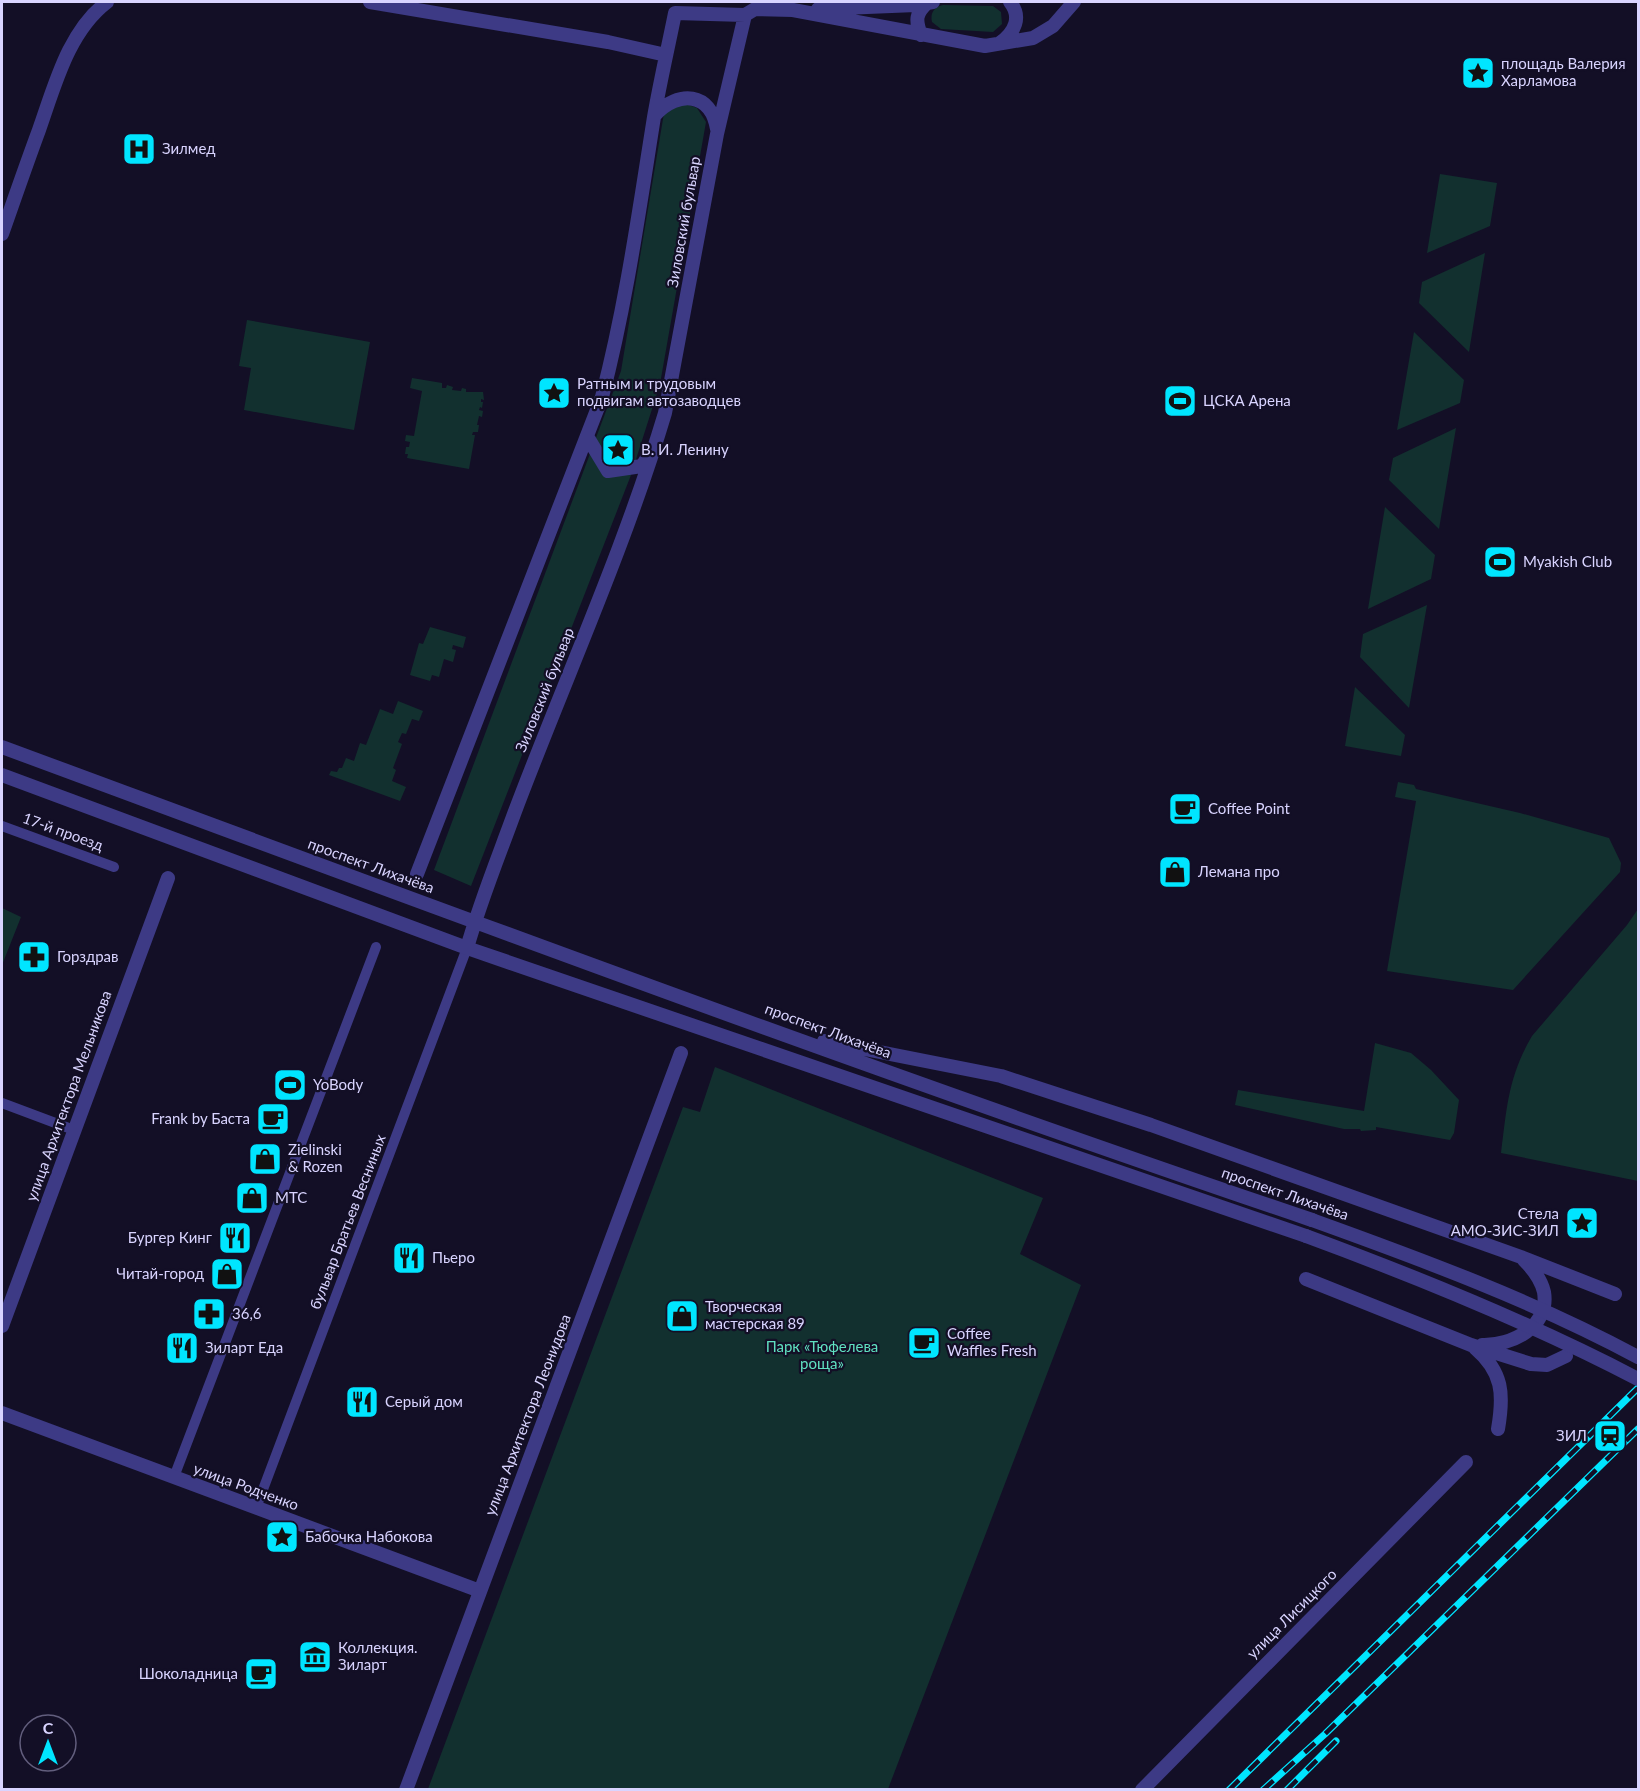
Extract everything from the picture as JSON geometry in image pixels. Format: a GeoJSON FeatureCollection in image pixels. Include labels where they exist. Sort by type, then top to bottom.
{"type":"FeatureCollection","features":[{"type":"Feature","properties":{"kind":"street"},"geometry":{"type":"LineString","coordinates":[[2,234],[62,67],[87,22],[107,2]]}},
{"type":"Feature","properties":{"kind":"street"},"geometry":{"type":"LineString","coordinates":[[370,2],[608,42],[666,55]]}},
{"type":"Feature","properties":{"kind":"street"},"geometry":{"type":"LineString","coordinates":[[921,35],[916,18],[919,10],[930,2]]}},
{"type":"Feature","properties":{"kind":"street"},"geometry":{"type":"LineString","coordinates":[[417,874],[602,398],[617,341],[633,257],[655,115],[675,13],[916,5],[930,2]]}},
{"type":"Feature","properties":{"kind":"street"},"geometry":{"type":"LineString","coordinates":[[1000,43],[1010,36],[1016,22],[1016,10],[1010,2]]}},
{"type":"Feature","properties":{"kind":"street"},"geometry":{"type":"LineString","coordinates":[[793,10],[985,45],[1033,38],[1053,26],[1074,2]]}},
{"type":"Feature","properties":{"kind":"street","name":"Зиловский бульвар"},"geometry":{"type":"LineString","coordinates":[[467,948],[474,922],[544,735],[593,614],[665,413],[717,131],[750,12]]}},
{"type":"Feature","properties":{"kind":"street"},"geometry":{"type":"LineString","coordinates":[[655,115],[664,105],[676,99],[698,100],[709,109],[715,118],[717,131]]}},
{"type":"Feature","properties":{"kind":"street","name":"Зиловский бульвар"},"geometry":{"type":"LineString","coordinates":[[588,438],[608,471],[642,466],[655,446]]}},
{"type":"Feature","properties":{"kind":"street","name":"проспект Лихачёва"},"geometry":{"type":"LineString","coordinates":[[2,747],[474,922],[1424,1260],[1577,1325],[1638,1356]]}},
{"type":"Feature","properties":{"kind":"street"},"geometry":{"type":"LineString","coordinates":[[2,775],[467,948],[1306,1236],[1417,1277],[1519,1320],[1638,1379]]}},
{"type":"Feature","properties":{"kind":"street","name":"17-й проезд"},"geometry":{"type":"LineString","coordinates":[[2,826],[114,867]]}},
{"type":"Feature","properties":{"kind":"street","name":"улица Архитектора Мельникова"},"geometry":{"type":"LineString","coordinates":[[2,1326],[168,878]]}},
{"type":"Feature","properties":{"kind":"street"},"geometry":{"type":"LineString","coordinates":[[174,1477],[376,947]]}},
{"type":"Feature","properties":{"kind":"street","name":"бульвар Братьев Весниных"},"geometry":{"type":"LineString","coordinates":[[256,1508],[467,948]]}},
{"type":"Feature","properties":{"kind":"street"},"geometry":{"type":"LineString","coordinates":[[824,1041],[1001,1076],[1151,1125],[1521,1257],[1616,1294]]}},
{"type":"Feature","properties":{"kind":"street","name":"улица Архитектора Леонидова"},"geometry":{"type":"LineString","coordinates":[[406,1790],[681,1053]]}},
{"type":"Feature","properties":{"kind":"street"},"geometry":{"type":"LineString","coordinates":[[2,1103],[74,1130]]}},
{"type":"Feature","properties":{"kind":"street"},"geometry":{"type":"LineString","coordinates":[[1471,1345],[1491,1346],[1509,1342],[1520,1338],[1534,1325],[1542,1309],[1544,1292],[1534,1272],[1521,1257]]}},
{"type":"Feature","properties":{"kind":"street"},"geometry":{"type":"LineString","coordinates":[[1306,1280],[1471,1345],[1538,1366],[1554,1363],[1566,1356]]}},
{"type":"Feature","properties":{"kind":"street"},"geometry":{"type":"LineString","coordinates":[[1471,1345],[1491,1363],[1498,1377],[1501,1388],[1498,1429]]}},
{"type":"Feature","properties":{"kind":"street","name":"улица Родченко"},"geometry":{"type":"LineString","coordinates":[[2,1413],[480,1591]]}},
{"type":"Feature","properties":{"kind":"street","name":"улица Лисицкого"},"geometry":{"type":"LineString","coordinates":[[1142,1790],[1466,1462]]}},
{"type":"Feature","properties":{"kind":"green space"},"geometry":{"type":"Polygon","coordinates":[[[943,5],[993,6],[1001,12],[1002,24],[993,32],[941,29],[932,22],[932,13],[943,5]]]}},
{"type":"Feature","properties":{"kind":"green space"},"geometry":{"type":"Polygon","coordinates":[[[686,104],[697,108],[706,122],[660,384],[631,475],[471,886],[434,870],[621,371],[664,113],[675,105],[686,104]]]}},
{"type":"Feature","properties":{"kind":"green space"},"geometry":{"type":"Polygon","coordinates":[[[1440,174],[1497,183],[1490,226],[1427,253],[1440,174]]]}},
{"type":"Feature","properties":{"kind":"green space"},"geometry":{"type":"Polygon","coordinates":[[[1485,253],[1469,352],[1419,303],[1422,282],[1485,253]]]}},
{"type":"Feature","properties":{"kind":"green space"},"geometry":{"type":"Polygon","coordinates":[[[247,320],[370,342],[354,430],[244,410],[251,368],[239,366],[247,320]]]}},
{"type":"Feature","properties":{"kind":"green space"},"geometry":{"type":"Polygon","coordinates":[[[1414,332],[1464,380],[1460,403],[1397,430],[1414,332]]]}},
{"type":"Feature","properties":{"kind":"green space"},"geometry":{"type":"Polygon","coordinates":[[[412,378],[442,383],[442,388],[446,388],[447,385],[453,387],[452,390],[461,391],[462,388],[466,389],[466,392],[483,392],[484,400],[481,399],[482,408],[480,407],[479,410],[483,411],[482,417],[479,416],[478,432],[473,432],[472,435],[475,435],[469,469],[407,458],[406,447],[409,447],[410,442],[405,441],[406,435],[414,436],[422,391],[410,388],[412,378]]]}},
{"type":"Feature","properties":{"kind":"green space"},"geometry":{"type":"Polygon","coordinates":[[[1456,428],[1439,529],[1389,480],[1393,458],[1456,428]]]}},
{"type":"Feature","properties":{"kind":"green space"},"geometry":{"type":"Polygon","coordinates":[[[1385,507],[1435,555],[1431,579],[1368,609],[1385,507]]]}},
{"type":"Feature","properties":{"kind":"green space"},"geometry":{"type":"Polygon","coordinates":[[[1427,605],[1409,708],[1360,657],[1363,634],[1427,605]]]}},
{"type":"Feature","properties":{"kind":"green space"},"geometry":{"type":"Polygon","coordinates":[[[430,627],[466,637],[463,648],[453,645],[452,649],[456,650],[453,662],[444,659],[439,677],[432,675],[430,681],[410,675],[419,643],[423,644],[430,627]]]}},
{"type":"Feature","properties":{"kind":"green space"},"geometry":{"type":"Polygon","coordinates":[[[1355,687],[1405,735],[1401,756],[1345,746],[1355,687]]]}},
{"type":"Feature","properties":{"kind":"green space"},"geometry":{"type":"Polygon","coordinates":[[[398,701],[423,711],[419,721],[412,719],[406,734],[402,733],[398,742],[402,744],[393,768],[396,770],[392,781],[406,787],[400,801],[329,775],[331,771],[337,772],[339,768],[342,768],[346,758],[354,761],[360,743],[366,745],[380,709],[393,714],[398,701]]]}},
{"type":"Feature","properties":{"kind":"green space"},"geometry":{"type":"Polygon","coordinates":[[[1398,782],[1414,785],[1416,789],[1520,813],[1609,838],[1621,863],[1620,872],[1513,990],[1387,971],[1416,801],[1395,797],[1398,782]]]}},
{"type":"Feature","properties":{"kind":"green space"},"geometry":{"type":"Polygon","coordinates":[[[2,908],[21,917],[2,965],[2,908]]]}},
{"type":"Feature","properties":{"kind":"green space"},"geometry":{"type":"Polygon","coordinates":[[[1638,909],[1638,1181],[1501,1153],[1513,1079],[1532,1036],[1627,925],[1638,909]]]}},
{"type":"Feature","properties":{"kind":"green space"},"geometry":{"type":"Polygon","coordinates":[[[1375,1043],[1411,1053],[1431,1070],[1459,1100],[1454,1133],[1450,1140],[1376,1127],[1376,1130],[1361,1131],[1360,1129],[1344,1129],[1235,1105],[1238,1090],[1364,1111],[1375,1043]]]}},
{"type":"Feature","properties":{"kind":"green space","name":"Парк «Тюфелева роща»"},"geometry":{"type":"Polygon","coordinates":[[[715,1067],[1043,1198],[1020,1254],[1081,1285],[888,1789],[428,1789],[683,1107],[700,1112],[715,1067]]]}},
{"type":"Feature","properties":{"kind":"railway"},"geometry":{"type":"LineString","coordinates":[[1229,1790],[1638,1388]]}},
{"type":"Feature","properties":{"kind":"railway"},"geometry":{"type":"LineString","coordinates":[[1263,1790],[1325,1734],[1638,1429]]}},
{"type":"Feature","properties":{"kind":"railway"},"geometry":{"type":"LineString","coordinates":[[1287,1790],[1336,1741]]}},
{"type":"Feature","properties":{"kind":"place","name":"площадь Валерия Харламова"},"geometry":{"type":"Point","coordinates":[1478,73]}},
{"type":"Feature","properties":{"kind":"place","name":"Зилмед"},"geometry":{"type":"Point","coordinates":[139,149]}},
{"type":"Feature","properties":{"kind":"place","name":"Ратным и трудовым подвигам автозаводцев"},"geometry":{"type":"Point","coordinates":[554,393]}},
{"type":"Feature","properties":{"kind":"place","name":"ЦСКА Арена"},"geometry":{"type":"Point","coordinates":[1180,401]}},
{"type":"Feature","properties":{"kind":"place","name":"В. И. Ленину"},"geometry":{"type":"Point","coordinates":[618,450]}},
{"type":"Feature","properties":{"kind":"place","name":"Myakish Club"},"geometry":{"type":"Point","coordinates":[1500,562]}},
{"type":"Feature","properties":{"kind":"place","name":"Coffee Point"},"geometry":{"type":"Point","coordinates":[1185,809]}},
{"type":"Feature","properties":{"kind":"place","name":"Лемана про"},"geometry":{"type":"Point","coordinates":[1175,872]}},
{"type":"Feature","properties":{"kind":"place","name":"Горздрав"},"geometry":{"type":"Point","coordinates":[34,957]}},
{"type":"Feature","properties":{"kind":"place","name":"YoBody"},"geometry":{"type":"Point","coordinates":[290,1085]}},
{"type":"Feature","properties":{"kind":"place","name":"Frank by Баста"},"geometry":{"type":"Point","coordinates":[273,1119]}},
{"type":"Feature","properties":{"kind":"place","name":"Zielinski & Rozen"},"geometry":{"type":"Point","coordinates":[265,1159]}},
{"type":"Feature","properties":{"kind":"place","name":"МТС"},"geometry":{"type":"Point","coordinates":[252,1198]}},
{"type":"Feature","properties":{"kind":"place","name":"Стела АМО-ЗИС-ЗИЛ"},"geometry":{"type":"Point","coordinates":[1582,1223]}},
{"type":"Feature","properties":{"kind":"place","name":"Бургер Кинг"},"geometry":{"type":"Point","coordinates":[235,1238]}},
{"type":"Feature","properties":{"kind":"place","name":"Пьеро"},"geometry":{"type":"Point","coordinates":[409,1258]}},
{"type":"Feature","properties":{"kind":"place","name":"Читай-город"},"geometry":{"type":"Point","coordinates":[227,1274]}},
{"type":"Feature","properties":{"kind":"place","name":"36,6"},"geometry":{"type":"Point","coordinates":[209,1314]}},
{"type":"Feature","properties":{"kind":"place","name":"Творческая мастерская 89"},"geometry":{"type":"Point","coordinates":[682,1316]}},
{"type":"Feature","properties":{"kind":"place","name":"Coffee Waffles Fresh"},"geometry":{"type":"Point","coordinates":[924,1343]}},
{"type":"Feature","properties":{"kind":"place","name":"Зиларт Еда"},"geometry":{"type":"Point","coordinates":[182,1348]}},
{"type":"Feature","properties":{"kind":"place","name":"Серый дом"},"geometry":{"type":"Point","coordinates":[362,1402]}},
{"type":"Feature","properties":{"kind":"place","name":"ЗИЛ"},"geometry":{"type":"Point","coordinates":[1610,1436]}},
{"type":"Feature","properties":{"kind":"place","name":"Бабочка Набокова"},"geometry":{"type":"Point","coordinates":[282,1537]}},
{"type":"Feature","properties":{"kind":"place","name":"Коллекция. Зиларт"},"geometry":{"type":"Point","coordinates":[315,1657]}},
{"type":"Feature","properties":{"kind":"place","name":"Шоколадница"},"geometry":{"type":"Point","coordinates":[261,1674]}}]}
